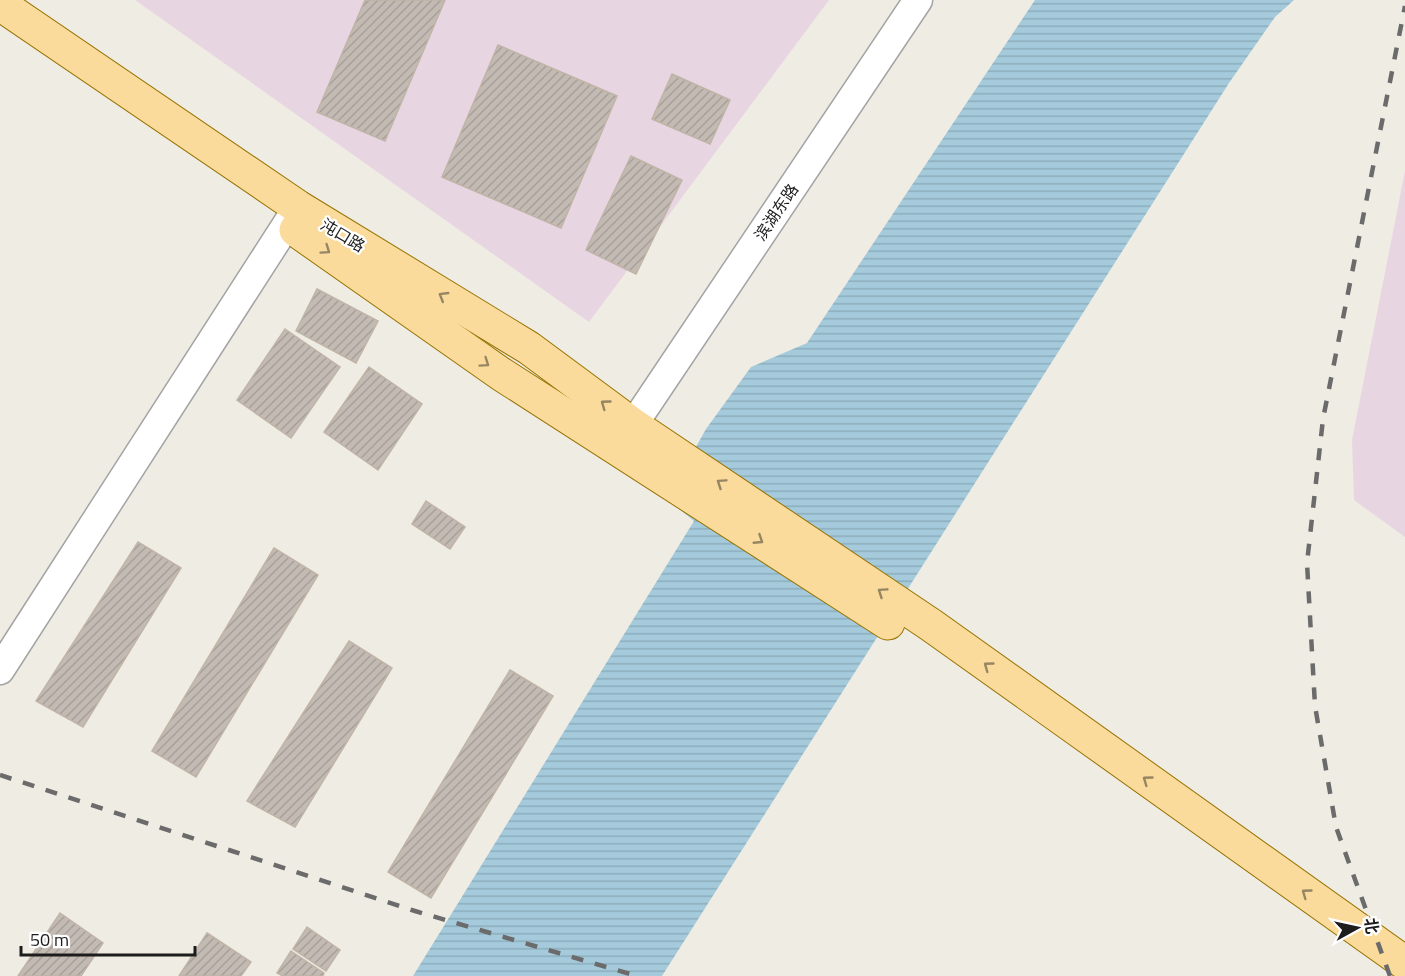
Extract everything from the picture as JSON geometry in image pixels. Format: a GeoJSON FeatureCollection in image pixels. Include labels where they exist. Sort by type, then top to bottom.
{"type":"FeatureCollection","features":[{"type":"Feature","properties":{"kind":"main road","name":"沌口路"},"geometry":{"type":"LineString","coordinates":[[0,4],[293,215],[501,374],[682,473]]}},
{"type":"Feature","properties":{"kind":"main road","name":"沌口路"},"geometry":{"type":"LineString","coordinates":[[0,28],[293,215],[529,348],[633,424],[682,473]]}},
{"type":"Feature","properties":{"kind":"main road"},"geometry":{"type":"LineString","coordinates":[[682,473],[922,632],[1405,963]]}},
{"type":"Feature","properties":{"kind":"main road"},"geometry":{"type":"LineString","coordinates":[[922,632],[1383,976]]}},
{"type":"Feature","properties":{"kind":"street","name":"滨湖东路"},"geometry":{"type":"LineString","coordinates":[[633,424],[918,0]]}},
{"type":"Feature","properties":{"kind":"street"},"geometry":{"type":"LineString","coordinates":[[0,670],[293,215]]}},
{"type":"Feature","properties":{"kind":"shaded area"},"geometry":{"type":"Polygon","coordinates":[[[135,0],[829,0],[589,322],[135,0]]]}},
{"type":"Feature","properties":{"kind":"shaded area"},"geometry":{"type":"Polygon","coordinates":[[[1405,171],[1405,537],[1354,500],[1352,440],[1405,171]]]}},
{"type":"Feature","properties":{"kind":"water"},"geometry":{"type":"Polygon","coordinates":[[[1035,0],[1294,0],[1275,17],[1229,83],[662,976],[413,976],[694,521],[667,499],[706,429],[751,367],[807,343],[1035,0]]]}},
{"type":"Feature","properties":{"kind":"building"},"geometry":{"type":"Polygon","coordinates":[[[365,0],[445,0],[385,141],[317,112],[365,0]]]}},
{"type":"Feature","properties":{"kind":"building"},"geometry":{"type":"Polygon","coordinates":[[[498,45],[617,96],[561,228],[442,177],[498,45]]]}},
{"type":"Feature","properties":{"kind":"building"},"geometry":{"type":"Polygon","coordinates":[[[672,74],[730,100],[710,144],[652,119],[672,74]]]}},
{"type":"Feature","properties":{"kind":"building"},"geometry":{"type":"Polygon","coordinates":[[[631,156],[682,180],[636,274],[586,250],[631,156]]]}},
{"type":"Feature","properties":{"kind":"building"},"geometry":{"type":"Polygon","coordinates":[[[317,289],[378,321],[356,363],[296,331],[317,289]]]}},
{"type":"Feature","properties":{"kind":"building"},"geometry":{"type":"Polygon","coordinates":[[[285,329],[340,367],[291,438],[237,400],[285,329]]]}},
{"type":"Feature","properties":{"kind":"building"},"geometry":{"type":"Polygon","coordinates":[[[369,367],[422,404],[378,470],[324,432],[369,367]]]}},
{"type":"Feature","properties":{"kind":"building"},"geometry":{"type":"Polygon","coordinates":[[[426,501],[465,527],[450,549],[412,524],[426,501]]]}},
{"type":"Feature","properties":{"kind":"building"},"geometry":{"type":"Polygon","coordinates":[[[138,542],[181,568],[83,727],[36,701],[138,542]]]}},
{"type":"Feature","properties":{"kind":"building"},"geometry":{"type":"Polygon","coordinates":[[[274,548],[318,575],[196,777],[152,751],[274,548]]]}},
{"type":"Feature","properties":{"kind":"building"},"geometry":{"type":"Polygon","coordinates":[[[349,641],[392,668],[295,827],[247,801],[349,641]]]}},
{"type":"Feature","properties":{"kind":"building"},"geometry":{"type":"Polygon","coordinates":[[[510,670],[553,696],[431,898],[388,872],[510,670]]]}},
{"type":"Feature","properties":{"kind":"building"},"geometry":{"type":"Polygon","coordinates":[[[60,913],[103,943],[81,976],[18,976],[60,913]]]}},
{"type":"Feature","properties":{"kind":"building"},"geometry":{"type":"Polygon","coordinates":[[[307,927],[340,950],[326,971],[293,949],[307,927]]]}},
{"type":"Feature","properties":{"kind":"building"},"geometry":{"type":"Polygon","coordinates":[[[207,933],[251,962],[241,976],[179,976],[207,933]]]}},
{"type":"Feature","properties":{"kind":"building"},"geometry":{"type":"Polygon","coordinates":[[[291,951],[324,973],[323,976],[283,976],[277,973],[291,951]]]}},
{"type":"Feature","properties":{"kind":"railway"},"geometry":{"type":"LineString","coordinates":[[1390,976],[1336,827],[1315,706],[1307,563],[1323,419],[1405,6]]}},
{"type":"Feature","properties":{"kind":"railway"},"geometry":{"type":"LineString","coordinates":[[0,775],[415,911],[637,976]]}}]}
